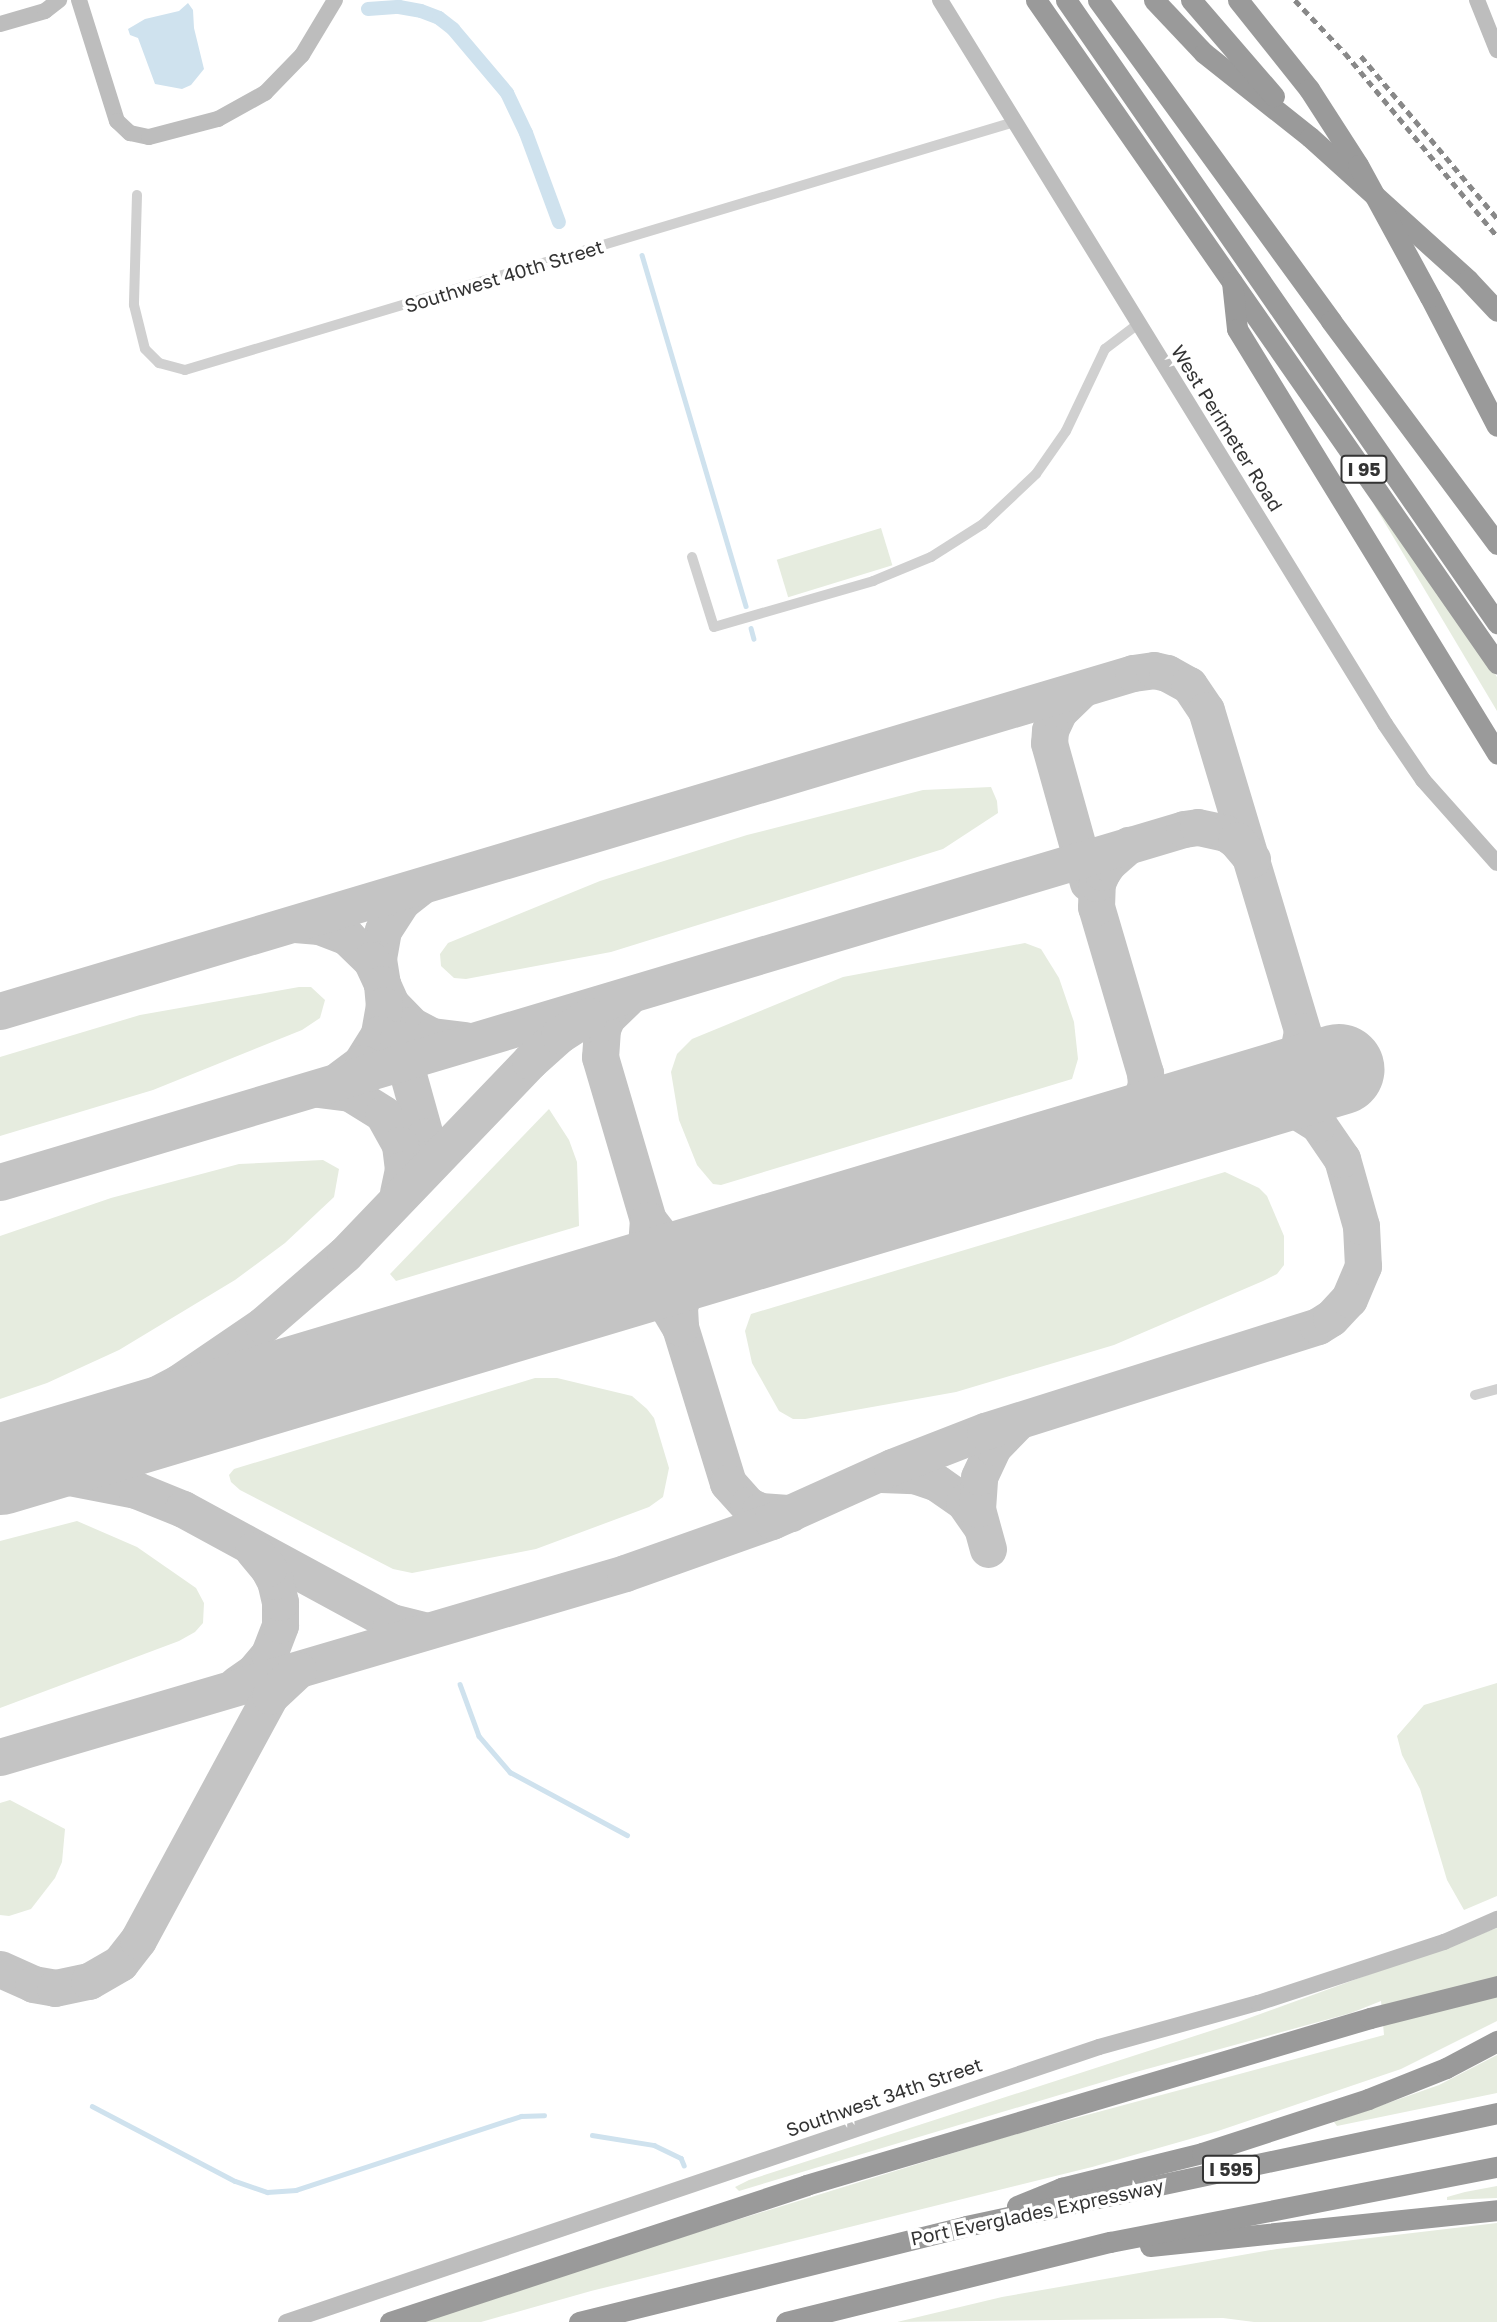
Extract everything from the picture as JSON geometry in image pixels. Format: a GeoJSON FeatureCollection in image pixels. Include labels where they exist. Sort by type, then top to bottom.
{"type":"FeatureCollection","features":[{"type":"Feature","properties":{"kind":"highway","name":"I 95"},"geometry":{"type":"LineString","coordinates":[[1036,0],[1231,276],[1497,663]]}},
{"type":"Feature","properties":{"kind":"highway"},"geometry":{"type":"LineString","coordinates":[[1066,0],[1497,622]]}},
{"type":"Feature","properties":{"kind":"highway"},"geometry":{"type":"LineString","coordinates":[[1098,0],[1314,299],[1497,544]]}},
{"type":"Feature","properties":{"kind":"highway"},"geometry":{"type":"LineString","coordinates":[[1111,0],[1333,307],[1497,525]]}},
{"type":"Feature","properties":{"kind":"highway"},"geometry":{"type":"LineString","coordinates":[[1154,0],[1204,53],[1310,137],[1468,280],[1497,311]]}},
{"type":"Feature","properties":{"kind":"highway"},"geometry":{"type":"LineString","coordinates":[[1191,0],[1310,137]]}},
{"type":"Feature","properties":{"kind":"highway"},"geometry":{"type":"LineString","coordinates":[[1238,0],[1309,89],[1358,165],[1497,426]]}},
{"type":"Feature","properties":{"kind":"highway"},"geometry":{"type":"LineString","coordinates":[[1231,276],[1237,330],[1497,754]]}},
{"type":"Feature","properties":{"kind":"highway"},"geometry":{"type":"LineString","coordinates":[[390,2322],[806,2185],[1370,2018],[1497,1986]]}},
{"type":"Feature","properties":{"kind":"highway"},"geometry":{"type":"LineString","coordinates":[[966,2226],[1061,2189],[1202,2153],[1358,2102],[1446,2068],[1497,2041]]}},
{"type":"Feature","properties":{"kind":"highway","name":"Port Everglades Expressway"},"geometry":{"type":"LineString","coordinates":[[579,2322],[966,2226],[1497,2113]]}},
{"type":"Feature","properties":{"kind":"highway","name":"I 595"},"geometry":{"type":"LineString","coordinates":[[786,2322],[1110,2242],[1497,2167]]}},
{"type":"Feature","properties":{"kind":"highway"},"geometry":{"type":"LineString","coordinates":[[1110,2242],[1153,2246],[1497,2210]]}},
{"type":"Feature","properties":{"kind":"street"},"geometry":{"type":"LineString","coordinates":[[0,24],[45,11],[59,0]]}},
{"type":"Feature","properties":{"kind":"street"},"geometry":{"type":"LineString","coordinates":[[79,0],[114,115],[130,134],[149,137],[218,119],[254,100],[294,65],[335,0]]}},
{"type":"Feature","properties":{"kind":"street","name":"West Perimeter Road"},"geometry":{"type":"LineString","coordinates":[[940,0],[1397,744],[1423,780],[1497,863]]}},
{"type":"Feature","properties":{"kind":"street"},"geometry":{"type":"LineString","coordinates":[[1477,0],[1497,50]]}},
{"type":"Feature","properties":{"kind":"street","name":"Southwest 40th Street"},"geometry":{"type":"LineString","coordinates":[[137,195],[134,305],[145,349],[159,363],[185,370],[1014,122]]}},
{"type":"Feature","properties":{"kind":"street"},"geometry":{"type":"LineString","coordinates":[[692,557],[714,627],[889,576],[931,557],[967,536],[1012,499],[1046,462],[1076,412],[1105,349],[1138,324]]}},
{"type":"Feature","properties":{"kind":"street"},"geometry":{"type":"LineString","coordinates":[[1475,1395],[1497,1389]]}},
{"type":"Feature","properties":{"kind":"street","name":"Southwest 34th Street"},"geometry":{"type":"LineString","coordinates":[[286,2322],[1099,2047],[1258,2003],[1444,1942],[1497,1919]]}},
{"type":"Feature","properties":{"kind":"shaded area"},"geometry":{"type":"Polygon","coordinates":[[[1373,503],[1446,594],[1497,677],[1497,711],[1373,503]]]}},
{"type":"Feature","properties":{"kind":"shaded area"},"geometry":{"type":"Polygon","coordinates":[[[881,528],[892,565],[788,597],[777,560],[881,528]]]}},
{"type":"Feature","properties":{"kind":"shaded area"},"geometry":{"type":"Polygon","coordinates":[[[991,787],[997,801],[998,813],[943,849],[611,952],[466,979],[454,978],[441,966],[440,954],[448,943],[600,881],[747,835],[923,790],[991,787]]]}},
{"type":"Feature","properties":{"kind":"shaded area"},"geometry":{"type":"Polygon","coordinates":[[[1025,943],[1041,949],[1059,978],[1074,1022],[1078,1059],[1072,1079],[721,1185],[713,1184],[697,1165],[679,1120],[671,1072],[677,1054],[692,1039],[843,977],[1025,943]]]}},
{"type":"Feature","properties":{"kind":"shaded area"},"geometry":{"type":"Polygon","coordinates":[[[311,987],[325,1000],[320,1018],[302,1030],[153,1090],[0,1136],[0,1057],[140,1015],[311,987]]]}},
{"type":"Feature","properties":{"kind":"shaded area"},"geometry":{"type":"Polygon","coordinates":[[[549,1109],[569,1140],[577,1162],[579,1226],[396,1281],[390,1274],[549,1109]]]}},
{"type":"Feature","properties":{"kind":"shaded area"},"geometry":{"type":"Polygon","coordinates":[[[323,1160],[339,1169],[334,1197],[285,1243],[235,1280],[119,1350],[47,1383],[0,1399],[0,1236],[111,1198],[239,1164],[323,1160]]]}},
{"type":"Feature","properties":{"kind":"shaded area"},"geometry":{"type":"Polygon","coordinates":[[[1225,1172],[1259,1188],[1267,1196],[1284,1236],[1284,1265],[1277,1274],[1263,1281],[1114,1345],[956,1392],[805,1419],[793,1419],[779,1411],[752,1363],[745,1331],[751,1314],[1225,1172]]]}},
{"type":"Feature","properties":{"kind":"shaded area"},"geometry":{"type":"Polygon","coordinates":[[[535,1378],[557,1378],[632,1396],[647,1409],[654,1418],[669,1468],[663,1497],[649,1507],[536,1549],[412,1573],[393,1569],[240,1490],[231,1482],[229,1475],[234,1469],[535,1378]]]}},
{"type":"Feature","properties":{"kind":"shaded area"},"geometry":{"type":"Polygon","coordinates":[[[77,1521],[137,1547],[196,1588],[204,1603],[203,1623],[195,1632],[179,1641],[0,1708],[0,1541],[77,1521]]]}},
{"type":"Feature","properties":{"kind":"shaded area"},"geometry":{"type":"Polygon","coordinates":[[[1497,1683],[1497,1896],[1464,1910],[1447,1880],[1420,1789],[1402,1755],[1397,1736],[1424,1705],[1497,1683]]]}},
{"type":"Feature","properties":{"kind":"shaded area"},"geometry":{"type":"Polygon","coordinates":[[[10,1800],[65,1829],[62,1862],[55,1878],[31,1909],[9,1916],[0,1915],[0,1803],[10,1800]]]}},
{"type":"Feature","properties":{"kind":"shaded area"},"geometry":{"type":"Polygon","coordinates":[[[1497,1928],[1497,2021],[1401,2069],[1218,2131],[1092,2167],[591,2291],[481,2322],[422,2322],[614,2258],[1005,2137],[1384,2035],[1381,2001],[1351,2013],[1136,2072],[739,2191],[735,2187],[749,2180],[1238,2022],[1497,1928]]]}},
{"type":"Feature","properties":{"kind":"shaded area"},"geometry":{"type":"Polygon","coordinates":[[[1497,2055],[1497,2093],[1337,2126],[1334,2122],[1439,2085],[1497,2055]]]}},
{"type":"Feature","properties":{"kind":"shaded area"},"geometry":{"type":"Polygon","coordinates":[[[1497,2186],[1497,2198],[1447,2200],[1447,2197],[1497,2186]]]}},
{"type":"Feature","properties":{"kind":"shaded area"},"geometry":{"type":"Polygon","coordinates":[[[1497,2223],[1497,2322],[1254,2322],[1223,2318],[897,2322],[1002,2297],[1277,2249],[1497,2223]]]}},
{"type":"Feature","properties":{"kind":"water"},"geometry":{"type":"Polygon","coordinates":[[[188,3],[193,10],[194,28],[204,69],[191,85],[182,89],[155,84],[138,38],[130,35],[128,29],[145,19],[179,11],[188,3]]]}},
{"type":"Feature","properties":{"kind":"waterway"},"geometry":{"type":"LineString","coordinates":[[368,9],[399,7],[421,11],[439,18],[453,29],[507,93],[526,133],[559,222]]}},
{"type":"Feature","properties":{"kind":"waterway"},"geometry":{"type":"LineString","coordinates":[[642,255],[746,606]]}},
{"type":"Feature","properties":{"kind":"waterway"},"geometry":{"type":"LineString","coordinates":[[751,628],[754,639]]}},
{"type":"Feature","properties":{"kind":"waterway"},"geometry":{"type":"LineString","coordinates":[[460,1684],[479,1736],[510,1772],[627,1835]]}},
{"type":"Feature","properties":{"kind":"waterway"},"geometry":{"type":"LineString","coordinates":[[92,2106],[235,2181],[267,2192],[296,2190],[521,2116],[544,2115]]}},
{"type":"Feature","properties":{"kind":"waterway"},"geometry":{"type":"LineString","coordinates":[[592,2135],[654,2145],[681,2158],[684,2165]]}},
{"type":"Feature","properties":{"kind":"taxiway"},"geometry":{"type":"LineString","coordinates":[[0,1011],[1133,673],[1154,670],[1167,673],[1189,685],[1206,710],[1302,1031],[1296,1061],[1283,1078],[1270,1087],[1215,1106]]}},
{"type":"Feature","properties":{"kind":"taxiway"},"geometry":{"type":"LineString","coordinates":[[1082,689],[1059,711],[1050,730],[1049,743],[1088,883]]}},
{"type":"Feature","properties":{"kind":"taxiway"},"geometry":{"type":"LineString","coordinates":[[0,1182],[1184,829],[1198,827],[1226,833],[1236,840],[1252,859]]}},
{"type":"Feature","properties":{"kind":"taxiway"},"geometry":{"type":"LineString","coordinates":[[1100,1141],[1126,1126],[1135,1114],[1146,1086],[1145,1073],[1096,907],[1097,883],[1102,872],[1108,863],[1129,845]]}},
{"type":"Feature","properties":{"kind":"taxiway"},"geometry":{"type":"LineString","coordinates":[[420,887],[402,901],[383,930],[378,959],[382,984],[391,1004],[411,1025],[432,1036],[465,1040]]}},
{"type":"Feature","properties":{"kind":"taxiway"},"geometry":{"type":"LineString","coordinates":[[295,924],[319,926],[347,937],[371,960],[382,984],[384,1005],[379,1034],[361,1063],[340,1079]]}},
{"type":"Feature","properties":{"kind":"taxiway"},"geometry":{"type":"LineString","coordinates":[[627,998],[607,1017],[602,1029],[600,1057],[648,1220],[667,1244],[686,1253],[707,1254],[741,1248]]}},
{"type":"Feature","properties":{"kind":"taxiway"},"geometry":{"type":"LineString","coordinates":[[33,1459],[178,1383],[263,1325],[345,1254],[530,1061],[559,1035],[588,1016]]}},
{"type":"Feature","properties":{"kind":"taxiway"},"geometry":{"type":"LineString","coordinates":[[398,1039],[425,1136],[423,1159],[414,1181]]}},
{"type":"Feature","properties":{"kind":"taxiway"},"geometry":{"type":"LineString","coordinates":[[318,1089],[350,1093],[383,1114],[400,1145],[403,1169],[398,1192]]}},
{"type":"Feature","properties":{"kind":"taxiway"},"geometry":{"type":"LineString","coordinates":[[0,1757],[625,1573],[772,1521],[892,1467],[985,1431],[1318,1326],[1331,1318],[1349,1299],[1363,1266],[1361,1226],[1342,1159],[1318,1124],[1296,1110],[1273,1102],[1239,1103]]}},
{"type":"Feature","properties":{"kind":"taxiway"},"geometry":{"type":"LineString","coordinates":[[601,1290],[635,1267],[646,1247],[648,1220]]}},
{"type":"Feature","properties":{"kind":"taxiway"},"geometry":{"type":"LineString","coordinates":[[730,1253],[703,1267],[689,1279],[679,1307],[680,1327],[728,1483],[748,1505],[760,1511],[791,1513]]}},
{"type":"Feature","properties":{"kind":"taxiway"},"geometry":{"type":"LineString","coordinates":[[601,1290],[625,1289],[648,1293],[666,1304],[680,1327]]}},
{"type":"Feature","properties":{"kind":"taxiway"},"geometry":{"type":"LineString","coordinates":[[988,1549],[977,1509],[979,1477],[993,1447],[1018,1421]]}},
{"type":"Feature","properties":{"kind":"taxiway"},"geometry":{"type":"LineString","coordinates":[[0,1474],[54,1474],[136,1490],[183,1509],[391,1622],[424,1630]]}},
{"type":"Feature","properties":{"kind":"taxiway"},"geometry":{"type":"LineString","coordinates":[[881,1474],[914,1475],[937,1483],[964,1502],[980,1525]]}},
{"type":"Feature","properties":{"kind":"taxiway"},"geometry":{"type":"LineString","coordinates":[[237,1684],[254,1672],[269,1654],[280,1625],[280,1602],[275,1581],[253,1550]]}},
{"type":"Feature","properties":{"kind":"taxiway"},"geometry":{"type":"LineString","coordinates":[[0,1969],[33,1984],[55,1988],[89,1981],[120,1963],[138,1940],[270,1696],[298,1670]]}},
{"type":"Feature","properties":{"kind":"runway"},"geometry":{"type":"LineString","coordinates":[[0,1469],[1338,1069]]}},
{"type":"Feature","properties":{"kind":"railway"},"geometry":{"type":"LineString","coordinates":[[1295,0],[1345,53],[1497,236]]}},
{"type":"Feature","properties":{"kind":"railway"},"geometry":{"type":"LineString","coordinates":[[1361,56],[1497,218]]}}]}
